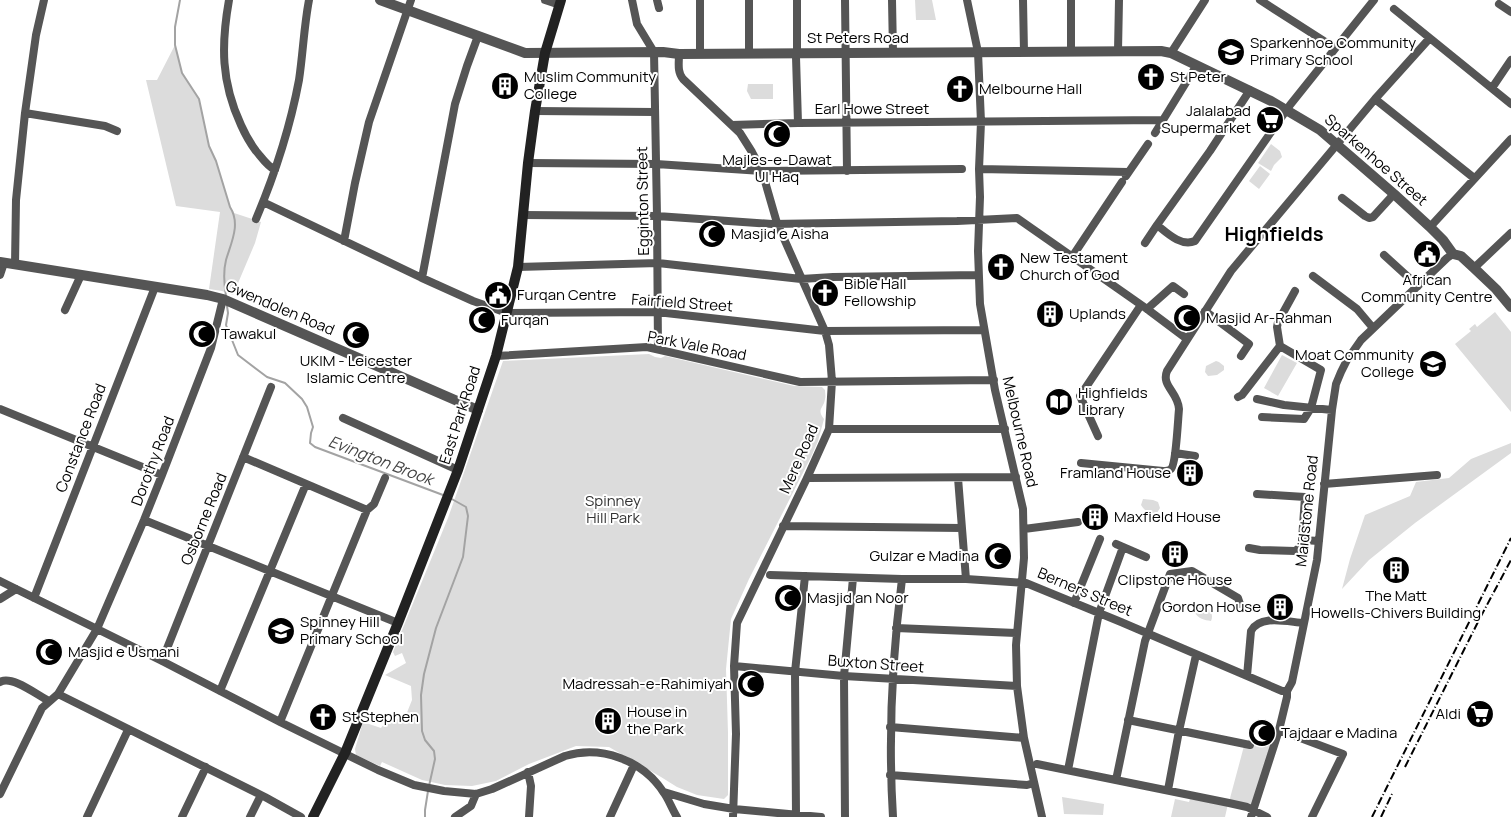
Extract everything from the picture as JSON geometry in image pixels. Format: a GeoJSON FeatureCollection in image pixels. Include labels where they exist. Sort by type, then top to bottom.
{"type":"FeatureCollection","features":[{"type":"Feature","properties":{"kind":"main road","name":"East Park Road"},"geometry":{"type":"LineString","coordinates":[[313,817],[344,753],[398,623],[458,470],[496,356],[518,267],[535,111],[545,53],[560,2]]}},
{"type":"Feature","properties":{"kind":"street"},"geometry":{"type":"LineString","coordinates":[[15,265],[16,200],[25,113],[36,35],[44,0]]}},
{"type":"Feature","properties":{"kind":"street"},"geometry":{"type":"LineString","coordinates":[[228,0],[223,56],[226,84],[232,106],[250,143],[270,167],[276,170]]}},
{"type":"Feature","properties":{"kind":"street"},"geometry":{"type":"LineString","coordinates":[[256,219],[276,170],[289,125],[299,79],[305,22],[310,0]]}},
{"type":"Feature","properties":{"kind":"street","name":"St Peters Road"},"geometry":{"type":"LineString","coordinates":[[380,0],[409,5],[478,36],[525,53],[654,52],[679,54],[1161,50],[1171,53]]}},
{"type":"Feature","properties":{"kind":"street"},"geometry":{"type":"LineString","coordinates":[[545,0],[560,2]]}},
{"type":"Feature","properties":{"kind":"street"},"geometry":{"type":"LineString","coordinates":[[632,0],[637,24],[654,52]]}},
{"type":"Feature","properties":{"kind":"street"},"geometry":{"type":"LineString","coordinates":[[700,0],[700,53]]}},
{"type":"Feature","properties":{"kind":"street"},"geometry":{"type":"LineString","coordinates":[[749,0],[749,53]]}},
{"type":"Feature","properties":{"kind":"street"},"geometry":{"type":"LineString","coordinates":[[797,0],[798,123]]}},
{"type":"Feature","properties":{"kind":"street"},"geometry":{"type":"LineString","coordinates":[[845,0],[847,171]]}},
{"type":"Feature","properties":{"kind":"street"},"geometry":{"type":"LineString","coordinates":[[892,0],[893,52]]}},
{"type":"Feature","properties":{"kind":"street","name":"Melbourne Road"},"geometry":{"type":"LineString","coordinates":[[967,0],[978,52],[981,122],[979,169],[980,304],[1004,429],[1023,509],[1022,582],[1016,633],[1017,686],[1024,738],[1042,817]]}},
{"type":"Feature","properties":{"kind":"street"},"geometry":{"type":"LineString","coordinates":[[1023,0],[1024,52]]}},
{"type":"Feature","properties":{"kind":"street"},"geometry":{"type":"LineString","coordinates":[[1071,0],[1071,51]]}},
{"type":"Feature","properties":{"kind":"street"},"geometry":{"type":"LineString","coordinates":[[1118,0],[1118,51]]}},
{"type":"Feature","properties":{"kind":"street"},"geometry":{"type":"LineString","coordinates":[[1171,53],[1205,0]]}},
{"type":"Feature","properties":{"kind":"street"},"geometry":{"type":"LineString","coordinates":[[1260,0],[1335,48]]}},
{"type":"Feature","properties":{"kind":"street"},"geometry":{"type":"LineString","coordinates":[[1157,225],[1180,241],[1188,243],[1195,241],[1287,110],[1374,0]]}},
{"type":"Feature","properties":{"kind":"street"},"geometry":{"type":"LineString","coordinates":[[1499,4],[1511,12]]}},
{"type":"Feature","properties":{"kind":"street"},"geometry":{"type":"LineString","coordinates":[[344,241],[369,122],[409,5]]}},
{"type":"Feature","properties":{"kind":"street"},"geometry":{"type":"LineString","coordinates":[[1394,9],[1511,104]]}},
{"type":"Feature","properties":{"kind":"street"},"geometry":{"type":"LineString","coordinates":[[422,278],[455,104],[466,66],[478,36]]}},
{"type":"Feature","properties":{"kind":"street"},"geometry":{"type":"LineString","coordinates":[[1081,463],[1166,471],[1172,468],[1179,409],[1175,394],[1165,381],[1167,370],[1231,272],[1375,99],[1429,38]]}},
{"type":"Feature","properties":{"kind":"street","name":"Egginton Street"},"geometry":{"type":"LineString","coordinates":[[654,52],[658,350]]}},
{"type":"Feature","properties":{"kind":"street","name":"Sparkenhoe Street"},"geometry":{"type":"LineString","coordinates":[[1171,53],[1250,90],[1320,130],[1430,227],[1453,254],[1461,256],[1496,289],[1511,307]]}},
{"type":"Feature","properties":{"kind":"street","name":"Mere Road"},"geometry":{"type":"LineString","coordinates":[[679,54],[679,70],[682,79],[740,133],[762,172],[777,223],[825,331],[829,345],[832,382],[829,429],[737,623],[734,666],[736,734],[734,813]]}},
{"type":"Feature","properties":{"kind":"street"},"geometry":{"type":"LineString","coordinates":[[1492,88],[1511,60]]}},
{"type":"Feature","properties":{"kind":"street"},"geometry":{"type":"LineString","coordinates":[[1155,133],[1195,68]]}},
{"type":"Feature","properties":{"kind":"street"},"geometry":{"type":"LineString","coordinates":[[1145,243],[1210,152],[1250,90]]}},
{"type":"Feature","properties":{"kind":"street"},"geometry":{"type":"LineString","coordinates":[[1375,99],[1474,178]]}},
{"type":"Feature","properties":{"kind":"street"},"geometry":{"type":"LineString","coordinates":[[535,111],[655,112]]}},
{"type":"Feature","properties":{"kind":"street"},"geometry":{"type":"LineString","coordinates":[[25,113],[105,126],[117,131]]}},
{"type":"Feature","properties":{"kind":"street","name":"Earl Howe Street"},"geometry":{"type":"LineString","coordinates":[[732,124],[1163,120]]}},
{"type":"Feature","properties":{"kind":"street"},"geometry":{"type":"LineString","coordinates":[[1430,227],[1511,139]]}},
{"type":"Feature","properties":{"kind":"street"},"geometry":{"type":"LineString","coordinates":[[1072,257],[1148,144]]}},
{"type":"Feature","properties":{"kind":"street"},"geometry":{"type":"LineString","coordinates":[[528,163],[656,164],[762,172],[962,170]]}},
{"type":"Feature","properties":{"kind":"street"},"geometry":{"type":"LineString","coordinates":[[979,169],[1125,177]]}},
{"type":"Feature","properties":{"kind":"street"},"geometry":{"type":"LineString","coordinates":[[1342,198],[1369,218],[1373,217],[1394,194]]}},
{"type":"Feature","properties":{"kind":"street","name":"Fairfield Street"},"geometry":{"type":"LineString","coordinates":[[263,202],[422,278],[473,301],[507,313],[657,312],[825,331],[984,330]]}},
{"type":"Feature","properties":{"kind":"street"},"geometry":{"type":"LineString","coordinates":[[523,214],[657,216],[772,224],[1017,218],[1187,339]]}},
{"type":"Feature","properties":{"kind":"street"},"geometry":{"type":"LineString","coordinates":[[1474,268],[1511,233]]}},
{"type":"Feature","properties":{"kind":"street","name":"Maidstone Road"},"geometry":{"type":"LineString","coordinates":[[1252,814],[1279,730],[1287,691],[1292,682],[1313,581],[1336,384],[1347,360],[1361,340],[1453,254]]}},
{"type":"Feature","properties":{"kind":"street"},"geometry":{"type":"LineString","coordinates":[[1384,255],[1418,286]]}},
{"type":"Feature","properties":{"kind":"street"},"geometry":{"type":"LineString","coordinates":[[518,267],[658,262],[801,279],[979,275]]}},
{"type":"Feature","properties":{"kind":"street"},"geometry":{"type":"LineString","coordinates":[[0,275],[2,263]]}},
{"type":"Feature","properties":{"kind":"street","name":"Gwendolen Road"},"geometry":{"type":"LineString","coordinates":[[2,263],[207,295],[225,300],[478,410]]}},
{"type":"Feature","properties":{"kind":"street"},"geometry":{"type":"LineString","coordinates":[[66,310],[81,275]]}},
{"type":"Feature","properties":{"kind":"street"},"geometry":{"type":"LineString","coordinates":[[1313,276],[1357,309],[1373,328]]}},
{"type":"Feature","properties":{"kind":"street"},"geometry":{"type":"LineString","coordinates":[[1098,436],[1080,396],[1144,307],[1173,286],[1184,294]]}},
{"type":"Feature","properties":{"kind":"street","name":"Constance Road"},"geometry":{"type":"LineString","coordinates":[[34,598],[155,287]]}},
{"type":"Feature","properties":{"kind":"street"},"geometry":{"type":"LineString","coordinates":[[1238,397],[1242,395],[1280,346],[1278,322],[1295,290]]}},
{"type":"Feature","properties":{"kind":"street","name":"Dorothy Road"},"geometry":{"type":"LineString","coordinates":[[58,694],[97,628],[144,520],[211,348],[225,300]]}},
{"type":"Feature","properties":{"kind":"street"},"geometry":{"type":"LineString","coordinates":[[1205,311],[1249,344],[1241,356]]}},
{"type":"Feature","properties":{"kind":"street"},"geometry":{"type":"LineString","coordinates":[[1262,417],[1304,419],[1311,408],[1321,370],[1280,346]]}},
{"type":"Feature","properties":{"kind":"street","name":"Park Vale Road"},"geometry":{"type":"LineString","coordinates":[[496,356],[647,347],[800,382],[994,380]]}},
{"type":"Feature","properties":{"kind":"street","name":"Osborne Road"},"geometry":{"type":"LineString","coordinates":[[162,661],[272,387]]}},
{"type":"Feature","properties":{"kind":"street"},"geometry":{"type":"LineString","coordinates":[[1257,399],[1284,405],[1332,410]]}},
{"type":"Feature","properties":{"kind":"street"},"geometry":{"type":"LineString","coordinates":[[0,409],[162,476]]}},
{"type":"Feature","properties":{"kind":"street"},"geometry":{"type":"LineString","coordinates":[[344,418],[458,470]]}},
{"type":"Feature","properties":{"kind":"street"},"geometry":{"type":"LineString","coordinates":[[829,429],[1004,429]]}},
{"type":"Feature","properties":{"kind":"street"},"geometry":{"type":"LineString","coordinates":[[1175,453],[1195,456]]}},
{"type":"Feature","properties":{"kind":"street"},"geometry":{"type":"LineString","coordinates":[[243,457],[367,510]]}},
{"type":"Feature","properties":{"kind":"street"},"geometry":{"type":"LineString","coordinates":[[1324,484],[1437,475]]}},
{"type":"Feature","properties":{"kind":"street"},"geometry":{"type":"LineString","coordinates":[[807,478],[1016,477]]}},
{"type":"Feature","properties":{"kind":"street"},"geometry":{"type":"LineString","coordinates":[[280,722],[367,510],[374,504],[385,478]]}},
{"type":"Feature","properties":{"kind":"street"},"geometry":{"type":"LineString","coordinates":[[958,478],[966,579]]}},
{"type":"Feature","properties":{"kind":"street"},"geometry":{"type":"LineString","coordinates":[[220,691],[306,484]]}},
{"type":"Feature","properties":{"kind":"street"},"geometry":{"type":"LineString","coordinates":[[1249,548],[1294,551],[1302,546],[1305,497],[1257,494]]}},
{"type":"Feature","properties":{"kind":"street"},"geometry":{"type":"LineString","coordinates":[[144,520],[398,623]]}},
{"type":"Feature","properties":{"kind":"street"},"geometry":{"type":"LineString","coordinates":[[1024,529],[1078,522]]}},
{"type":"Feature","properties":{"kind":"street"},"geometry":{"type":"LineString","coordinates":[[783,526],[962,528]]}},
{"type":"Feature","properties":{"kind":"street"},"geometry":{"type":"LineString","coordinates":[[1074,603],[1100,539]]}},
{"type":"Feature","properties":{"kind":"street"},"geometry":{"type":"LineString","coordinates":[[1302,540],[1319,540]]}},
{"type":"Feature","properties":{"kind":"street"},"geometry":{"type":"LineString","coordinates":[[1068,770],[1099,613],[1119,545],[1146,557]]}},
{"type":"Feature","properties":{"kind":"street"},"geometry":{"type":"LineString","coordinates":[[1116,780],[1145,641],[1170,574],[1192,570],[1238,598],[1240,604]]}},
{"type":"Feature","properties":{"kind":"street","name":"Berners Street"},"geometry":{"type":"LineString","coordinates":[[770,575],[1022,582],[1282,691],[1287,691]]}},
{"type":"Feature","properties":{"kind":"street"},"geometry":{"type":"LineString","coordinates":[[796,815],[795,672],[805,576]]}},
{"type":"Feature","properties":{"kind":"street"},"geometry":{"type":"LineString","coordinates":[[844,817],[844,676],[853,578]]}},
{"type":"Feature","properties":{"kind":"street"},"geometry":{"type":"LineString","coordinates":[[893,817],[890,775],[890,727],[896,628],[902,579]]}},
{"type":"Feature","properties":{"kind":"street"},"geometry":{"type":"LineString","coordinates":[[0,581],[97,628],[280,722],[403,781],[428,788],[476,794],[492,789],[565,756],[586,752],[610,754],[634,765],[650,776],[664,792],[676,816]]}},
{"type":"Feature","properties":{"kind":"street"},"geometry":{"type":"LineString","coordinates":[[0,599],[16,589]]}},
{"type":"Feature","properties":{"kind":"street"},"geometry":{"type":"LineString","coordinates":[[1247,676],[1253,626],[1263,621],[1304,623]]}},
{"type":"Feature","properties":{"kind":"street"},"geometry":{"type":"LineString","coordinates":[[896,628],[1016,633]]}},
{"type":"Feature","properties":{"kind":"street"},"geometry":{"type":"LineString","coordinates":[[1168,790],[1196,655]]}},
{"type":"Feature","properties":{"kind":"street","name":"Buxton Street"},"geometry":{"type":"LineString","coordinates":[[734,666],[892,680],[1017,686]]}},
{"type":"Feature","properties":{"kind":"street"},"geometry":{"type":"LineString","coordinates":[[0,682],[5,680],[13,681],[49,701]]}},
{"type":"Feature","properties":{"kind":"street"},"geometry":{"type":"LineString","coordinates":[[0,794],[42,708],[58,694],[206,767],[301,817]]}},
{"type":"Feature","properties":{"kind":"street"},"geometry":{"type":"LineString","coordinates":[[1128,720],[1250,745]]}},
{"type":"Feature","properties":{"kind":"street"},"geometry":{"type":"LineString","coordinates":[[890,727],[1024,738]]}},
{"type":"Feature","properties":{"kind":"street"},"geometry":{"type":"LineString","coordinates":[[87,817],[128,730]]}},
{"type":"Feature","properties":{"kind":"street"},"geometry":{"type":"LineString","coordinates":[[1279,730],[1343,754],[1312,817]]}},
{"type":"Feature","properties":{"kind":"street"},"geometry":{"type":"LineString","coordinates":[[1038,764],[1229,803],[1252,814],[1267,817]]}},
{"type":"Feature","properties":{"kind":"street"},"geometry":{"type":"LineString","coordinates":[[610,817],[634,765]]}},
{"type":"Feature","properties":{"kind":"street"},"geometry":{"type":"LineString","coordinates":[[182,817],[206,767]]}},
{"type":"Feature","properties":{"kind":"street"},"geometry":{"type":"LineString","coordinates":[[528,772],[531,780],[529,817]]}},
{"type":"Feature","properties":{"kind":"street"},"geometry":{"type":"LineString","coordinates":[[890,775],[1034,783]]}},
{"type":"Feature","properties":{"kind":"street"},"geometry":{"type":"LineString","coordinates":[[664,792],[734,813],[821,817]]}},
{"type":"Feature","properties":{"kind":"street"},"geometry":{"type":"LineString","coordinates":[[455,817],[471,812],[476,794]]}},
{"type":"Feature","properties":{"kind":"street"},"geometry":{"type":"LineString","coordinates":[[250,817],[261,795]]}},
{"type":"Feature","properties":{"kind":"green space"},"geometry":{"type":"Polygon","coordinates":[[[915,0],[932,0],[936,20],[916,20],[915,0]]]}},
{"type":"Feature","properties":{"kind":"green space"},"geometry":{"type":"Polygon","coordinates":[[[175,45],[182,73],[199,99],[209,146],[216,161],[230,207],[234,213],[261,222],[255,243],[233,295],[209,289],[220,212],[176,206],[146,80],[157,80],[175,45]]]}},
{"type":"Feature","properties":{"kind":"green space"},"geometry":{"type":"Polygon","coordinates":[[[748,84],[773,84],[773,99],[751,99],[747,91],[748,84]]]}},
{"type":"Feature","properties":{"kind":"green space"},"geometry":{"type":"Polygon","coordinates":[[[1271,144],[1280,151],[1282,157],[1271,171],[1258,163],[1271,144]]]}},
{"type":"Feature","properties":{"kind":"green space"},"geometry":{"type":"Polygon","coordinates":[[[1260,166],[1270,174],[1259,189],[1249,181],[1260,166]]]}},
{"type":"Feature","properties":{"kind":"green space"},"geometry":{"type":"Polygon","coordinates":[[[1495,312],[1511,332],[1511,412],[1455,344],[1471,331],[1469,329],[1475,324],[1477,327],[1495,312]]]}},
{"type":"Feature","properties":{"kind":"green space","name":"Spinney Hill Park"},"geometry":{"type":"Polygon","coordinates":[[[649,354],[655,357],[661,358],[665,356],[794,386],[822,387],[825,390],[821,411],[824,419],[818,441],[731,619],[726,669],[728,795],[724,799],[697,795],[677,787],[609,747],[576,746],[529,764],[496,781],[472,786],[445,785],[422,780],[382,762],[380,766],[356,755],[355,749],[363,722],[381,728],[391,720],[404,720],[412,700],[411,686],[385,675],[406,663],[402,653],[395,656],[393,652],[448,518],[503,361],[649,354]]]}},
{"type":"Feature","properties":{"kind":"green space"},"geometry":{"type":"Polygon","coordinates":[[[1282,355],[1297,363],[1278,396],[1264,388],[1282,355]]]}},
{"type":"Feature","properties":{"kind":"green space"},"geometry":{"type":"Polygon","coordinates":[[[1216,361],[1224,366],[1224,370],[1217,375],[1208,376],[1205,372],[1206,366],[1216,361]]]}},
{"type":"Feature","properties":{"kind":"green space"},"geometry":{"type":"Polygon","coordinates":[[[1511,443],[1511,453],[1415,523],[1369,560],[1342,589],[1365,515],[1410,496],[1416,482],[1449,478],[1471,459],[1511,443]]]}},
{"type":"Feature","properties":{"kind":"green space"},"geometry":{"type":"Polygon","coordinates":[[[1143,499],[1158,502],[1160,508],[1157,513],[1149,513],[1144,509],[1141,505],[1143,499]]]}},
{"type":"Feature","properties":{"kind":"green space"},"geometry":{"type":"Polygon","coordinates":[[[1204,607],[1211,612],[1211,621],[1202,619],[1194,612],[1197,608],[1204,607]]]}},
{"type":"Feature","properties":{"kind":"green space"},"geometry":{"type":"Polygon","coordinates":[[[1249,739],[1273,745],[1253,809],[1229,802],[1244,746],[1249,739]]]}},
{"type":"Feature","properties":{"kind":"green space"},"geometry":{"type":"Polygon","coordinates":[[[1062,797],[1104,804],[1103,815],[1064,814],[1062,797]]]}},
{"type":"Feature","properties":{"kind":"green space"},"geometry":{"type":"Polygon","coordinates":[[[1175,799],[1189,802],[1190,799],[1228,804],[1225,817],[1171,817],[1175,799]]]}},
{"type":"Feature","properties":{"kind":"waterway","name":"Evington Brook"},"geometry":{"type":"LineString","coordinates":[[180,0],[175,27],[175,45],[182,73],[199,99],[209,146],[216,161],[235,220],[234,234],[224,269],[226,296]]}},
{"type":"Feature","properties":{"kind":"waterway","name":"Evington Brook"},"geometry":{"type":"LineString","coordinates":[[227,306],[226,325],[238,355],[267,377],[285,383],[302,399],[307,407],[313,427],[310,443],[315,447],[443,495]]}},
{"type":"Feature","properties":{"kind":"waterway","name":"Evington Brook"},"geometry":{"type":"LineString","coordinates":[[429,786],[435,759],[434,751],[425,740],[422,731],[421,695],[424,674],[436,628],[463,557],[468,516],[466,507],[450,498]]}},
{"type":"Feature","properties":{"kind":"waterway","name":"Evington Brook"},"geometry":{"type":"LineString","coordinates":[[425,817],[428,791]]}},
{"type":"Feature","properties":{"kind":"railway"},"geometry":{"type":"LineString","coordinates":[[1372,817],[1511,538]]}},
{"type":"Feature","properties":{"kind":"railway"},"geometry":{"type":"LineString","coordinates":[[1405,767],[1511,560]]}},
{"type":"Feature","properties":{"kind":"railway"},"geometry":{"type":"LineString","coordinates":[[1381,817],[1392,794]]}},
{"type":"Feature","properties":{"kind":"place","name":"Sparkenhoe Community Primary School"},"geometry":{"type":"Point","coordinates":[1231,52]}},
{"type":"Feature","properties":{"kind":"place","name":"St Peter"},"geometry":{"type":"Point","coordinates":[1151,77]}},
{"type":"Feature","properties":{"kind":"place","name":"Muslim Community College"},"geometry":{"type":"Point","coordinates":[505,86]}},
{"type":"Feature","properties":{"kind":"place","name":"Melbourne Hall"},"geometry":{"type":"Point","coordinates":[960,89]}},
{"type":"Feature","properties":{"kind":"place","name":"Jalalabad Supermarket"},"geometry":{"type":"Point","coordinates":[1270,120]}},
{"type":"Feature","properties":{"kind":"place","name":"Majles-e-Dawat Ul Haq"},"geometry":{"type":"Point","coordinates":[777,134]}},
{"type":"Feature","properties":{"kind":"place","name":"Masjid e Aisha"},"geometry":{"type":"Point","coordinates":[712,234]}},
{"type":"Feature","properties":{"kind":"place","name":"African Community Centre"},"geometry":{"type":"Point","coordinates":[1427,254]}},
{"type":"Feature","properties":{"kind":"place","name":"New Testament Church of God"},"geometry":{"type":"Point","coordinates":[1001,267]}},
{"type":"Feature","properties":{"kind":"place","name":"Bible Hall Fellowship"},"geometry":{"type":"Point","coordinates":[825,293]}},
{"type":"Feature","properties":{"kind":"place","name":"Furqan Centre"},"geometry":{"type":"Point","coordinates":[498,295]}},
{"type":"Feature","properties":{"kind":"place","name":"Uplands"},"geometry":{"type":"Point","coordinates":[1050,314]}},
{"type":"Feature","properties":{"kind":"place","name":"Masjid Ar-Rahman"},"geometry":{"type":"Point","coordinates":[1187,318]}},
{"type":"Feature","properties":{"kind":"place","name":"Furqan"},"geometry":{"type":"Point","coordinates":[482,320]}},
{"type":"Feature","properties":{"kind":"place","name":"Tawakul"},"geometry":{"type":"Point","coordinates":[202,334]}},
{"type":"Feature","properties":{"kind":"place","name":"UKIM - Leicester Islamic Centre"},"geometry":{"type":"Point","coordinates":[356,335]}},
{"type":"Feature","properties":{"kind":"place","name":"Moat Community College"},"geometry":{"type":"Point","coordinates":[1433,364]}},
{"type":"Feature","properties":{"kind":"place","name":"Highfields Library"},"geometry":{"type":"Point","coordinates":[1059,402]}},
{"type":"Feature","properties":{"kind":"place","name":"Framland House"},"geometry":{"type":"Point","coordinates":[1190,473]}},
{"type":"Feature","properties":{"kind":"place","name":"Maxfield House"},"geometry":{"type":"Point","coordinates":[1095,517]}},
{"type":"Feature","properties":{"kind":"place","name":"Clipstone House"},"geometry":{"type":"Point","coordinates":[1175,554]}},
{"type":"Feature","properties":{"kind":"place","name":"Gulzar e Madina"},"geometry":{"type":"Point","coordinates":[998,556]}},
{"type":"Feature","properties":{"kind":"place","name":"The Matt Howells-Chivers Building"},"geometry":{"type":"Point","coordinates":[1396,570]}},
{"type":"Feature","properties":{"kind":"place","name":"Masjid an Noor"},"geometry":{"type":"Point","coordinates":[788,598]}},
{"type":"Feature","properties":{"kind":"place","name":"Gordon House"},"geometry":{"type":"Point","coordinates":[1280,607]}},
{"type":"Feature","properties":{"kind":"place","name":"Spinney Hill Primary School"},"geometry":{"type":"Point","coordinates":[281,631]}},
{"type":"Feature","properties":{"kind":"place","name":"Masjid e Usmani"},"geometry":{"type":"Point","coordinates":[49,652]}},
{"type":"Feature","properties":{"kind":"place","name":"Madressah-e-Rahimiyah"},"geometry":{"type":"Point","coordinates":[751,684]}},
{"type":"Feature","properties":{"kind":"place","name":"Aldi"},"geometry":{"type":"Point","coordinates":[1480,714]}},
{"type":"Feature","properties":{"kind":"place","name":"St Stephen"},"geometry":{"type":"Point","coordinates":[323,717]}},
{"type":"Feature","properties":{"kind":"place","name":"House in the Park"},"geometry":{"type":"Point","coordinates":[608,721]}},
{"type":"Feature","properties":{"kind":"place","name":"Tajdaar e Madina"},"geometry":{"type":"Point","coordinates":[1262,733]}},
{"type":"Feature","properties":{"kind":"district","name":"Highfields"},"geometry":{"type":"Point","coordinates":[1274,234]}}]}
